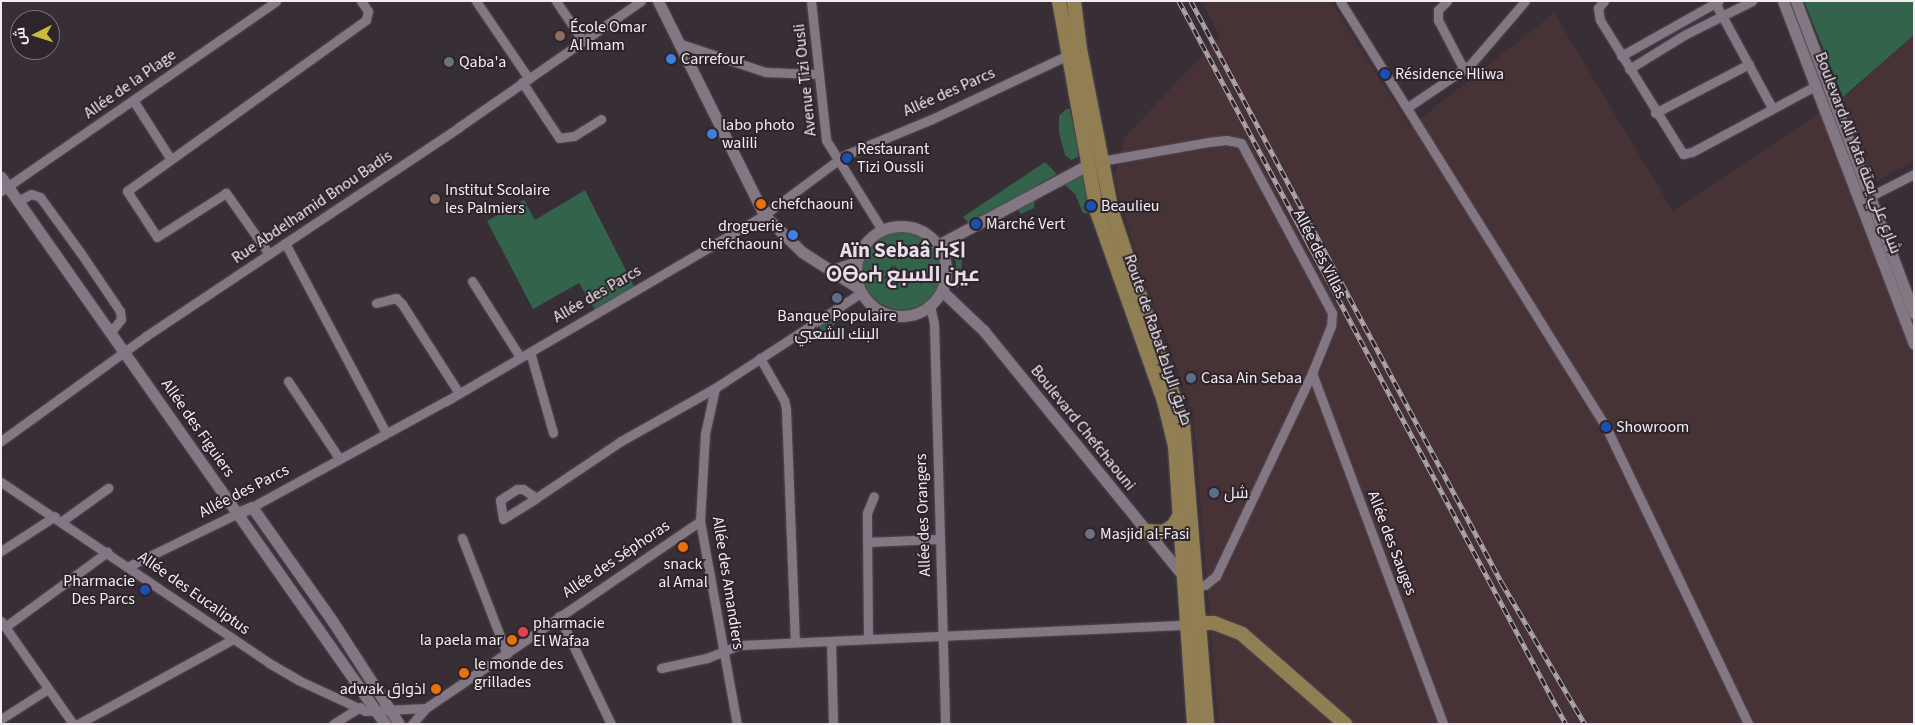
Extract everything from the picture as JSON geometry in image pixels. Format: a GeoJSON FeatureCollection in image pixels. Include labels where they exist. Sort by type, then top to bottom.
{"type":"FeatureCollection","features":[{"type":"Feature","properties":{"kind":"main road","name":"Route de Rabat طريق الرباط"},"geometry":{"type":"LineString","coordinates":[[1059,1],[1067,56],[1094,163],[1183,424],[1193,623],[1194,724]]}},
{"type":"Feature","properties":{"kind":"main road","name":"Route de Rabat طريق الرباط"},"geometry":{"type":"LineString","coordinates":[[1074,1],[1104,236],[1171,428],[1180,515],[1191,583]]}},
{"type":"Feature","properties":{"kind":"main road"},"geometry":{"type":"LineString","coordinates":[[1146,531],[1163,532],[1173,526],[1180,515]]}},
{"type":"Feature","properties":{"kind":"main road","name":"Route de Rabat طريق الرباط"},"geometry":{"type":"LineString","coordinates":[[1193,623],[1207,724]]}},
{"type":"Feature","properties":{"kind":"main road"},"geometry":{"type":"LineString","coordinates":[[1193,623],[1226,626],[1242,634],[1345,724]]}},
{"type":"Feature","properties":{"kind":"street","name":"Allée de la Plage"},"geometry":{"type":"LineString","coordinates":[[4,185],[133,100],[276,1]]}},
{"type":"Feature","properties":{"kind":"street"},"geometry":{"type":"LineString","coordinates":[[269,254],[226,193],[157,237],[128,190],[170,158],[366,20],[368,11],[361,1]]}},
{"type":"Feature","properties":{"kind":"street"},"geometry":{"type":"LineString","coordinates":[[476,1],[559,138],[574,136],[601,119]]}},
{"type":"Feature","properties":{"kind":"street"},"geometry":{"type":"LineString","coordinates":[[556,1],[583,41]]}},
{"type":"Feature","properties":{"kind":"street","name":"Rue Abdelhamid Bnou Badis"},"geometry":{"type":"LineString","coordinates":[[1,441],[124,351],[526,81],[641,1]]}},
{"type":"Feature","properties":{"kind":"street"},"geometry":{"type":"LineString","coordinates":[[658,1],[681,44],[741,174],[764,215],[802,252],[860,291],[869,304],[893,316],[906,316],[930,306],[942,291],[946,275],[944,259],[938,245],[929,235],[906,226],[882,230],[865,243],[856,262],[860,291]]}},
{"type":"Feature","properties":{"kind":"street","name":"Avenue Tizi Ousli"},"geometry":{"type":"LineString","coordinates":[[811,1],[826,140],[836,160],[882,230]]}},
{"type":"Feature","properties":{"kind":"street"},"geometry":{"type":"LineString","coordinates":[[1447,1],[1438,10],[1438,20],[1464,70]]}},
{"type":"Feature","properties":{"kind":"street"},"geometry":{"type":"LineString","coordinates":[[1604,1],[1598,8],[1598,16],[1677,150],[1685,154],[1815,86]]}},
{"type":"Feature","properties":{"kind":"street"},"geometry":{"type":"LineString","coordinates":[[1629,69],[1752,1]]}},
{"type":"Feature","properties":{"kind":"street","name":"Boulevard Ali Yata شارع علي يعتة"},"geometry":{"type":"LineString","coordinates":[[1783,1],[1859,202],[1898,286],[1914,313]]}},
{"type":"Feature","properties":{"kind":"street","name":"Boulevard Ali Yata شارع علي يعتة"},"geometry":{"type":"LineString","coordinates":[[1796,1],[1870,197],[1914,344]]}},
{"type":"Feature","properties":{"kind":"street"},"geometry":{"type":"LineString","coordinates":[[1342,2],[1606,427],[1748,724]]}},
{"type":"Feature","properties":{"kind":"street"},"geometry":{"type":"LineString","coordinates":[[1408,107],[1464,70],[1487,48],[1522,2]]}},
{"type":"Feature","properties":{"kind":"street"},"geometry":{"type":"LineString","coordinates":[[1621,56],[1716,2],[1772,108]]}},
{"type":"Feature","properties":{"kind":"street"},"geometry":{"type":"LineString","coordinates":[[681,44],[765,72],[818,74]]}},
{"type":"Feature","properties":{"kind":"street","name":"Allée des Parcs"},"geometry":{"type":"LineString","coordinates":[[129,566],[252,507],[460,393],[764,215],[836,160],[1080,49]]}},
{"type":"Feature","properties":{"kind":"street"},"geometry":{"type":"LineString","coordinates":[[1655,113],[1749,64]]}},
{"type":"Feature","properties":{"kind":"street"},"geometry":{"type":"LineString","coordinates":[[133,100],[170,158]]}},
{"type":"Feature","properties":{"kind":"street","name":"Allée des Villas"},"geometry":{"type":"LineString","coordinates":[[938,245],[1094,163],[1209,142],[1241,143],[1330,307],[1330,326],[1312,373],[1216,576],[1205,585],[1191,583]]}},
{"type":"Feature","properties":{"kind":"street"},"geometry":{"type":"LineString","coordinates":[[1859,202],[1914,174]]}},
{"type":"Feature","properties":{"kind":"street","name":"Allée des Figuiers"},"geometry":{"type":"LineString","coordinates":[[4,185],[18,201],[111,332],[385,724]]}},
{"type":"Feature","properties":{"kind":"street"},"geometry":{"type":"LineString","coordinates":[[18,201],[31,194],[40,197],[80,252],[120,311],[121,319],[111,332]]}},
{"type":"Feature","properties":{"kind":"street"},"geometry":{"type":"LineString","coordinates":[[285,243],[386,433]]}},
{"type":"Feature","properties":{"kind":"street"},"geometry":{"type":"LineString","coordinates":[[830,271],[856,262]]}},
{"type":"Feature","properties":{"kind":"street"},"geometry":{"type":"LineString","coordinates":[[472,281],[520,357]]}},
{"type":"Feature","properties":{"kind":"street"},"geometry":{"type":"LineString","coordinates":[[536,498],[620,441],[714,388],[860,291]]}},
{"type":"Feature","properties":{"kind":"street","name":"Boulevard Chefchaouni"},"geometry":{"type":"LineString","coordinates":[[942,291],[984,330],[1146,531],[1191,583]]}},
{"type":"Feature","properties":{"kind":"street"},"geometry":{"type":"LineString","coordinates":[[376,303],[396,298],[402,304],[460,393]]}},
{"type":"Feature","properties":{"kind":"street","name":"Allée des Orangers"},"geometry":{"type":"LineString","coordinates":[[930,306],[934,324],[938,539],[945,724]]}},
{"type":"Feature","properties":{"kind":"street"},"geometry":{"type":"LineString","coordinates":[[530,352],[553,433]]}},
{"type":"Feature","properties":{"kind":"street"},"geometry":{"type":"LineString","coordinates":[[760,358],[784,400],[786,409],[795,642]]}},
{"type":"Feature","properties":{"kind":"street","name":"Allée des Sauges"},"geometry":{"type":"LineString","coordinates":[[1312,373],[1443,724]]}},
{"type":"Feature","properties":{"kind":"street"},"geometry":{"type":"LineString","coordinates":[[288,381],[339,458]]}},
{"type":"Feature","properties":{"kind":"street","name":"Allée des Amandiers"},"geometry":{"type":"LineString","coordinates":[[714,388],[705,434],[700,521],[737,724]]}},
{"type":"Feature","properties":{"kind":"street","name":"Allée des Eucaliptus"},"geometry":{"type":"LineString","coordinates":[[1,482],[129,566],[233,639],[298,680],[358,708],[378,712]]}},
{"type":"Feature","properties":{"kind":"street"},"geometry":{"type":"LineString","coordinates":[[1,552],[108,488]]}},
{"type":"Feature","properties":{"kind":"street"},"geometry":{"type":"LineString","coordinates":[[868,639],[867,513],[874,496]]}},
{"type":"Feature","properties":{"kind":"street"},"geometry":{"type":"LineString","coordinates":[[252,507],[333,622],[399,724]]}},
{"type":"Feature","properties":{"kind":"street","name":"Allée des Séphoras"},"geometry":{"type":"LineString","coordinates":[[412,724],[426,708],[700,521]]}},
{"type":"Feature","properties":{"kind":"street"},"geometry":{"type":"LineString","coordinates":[[462,538],[507,654]]}},
{"type":"Feature","properties":{"kind":"street"},"geometry":{"type":"LineString","coordinates":[[867,542],[938,539]]}},
{"type":"Feature","properties":{"kind":"street"},"geometry":{"type":"LineString","coordinates":[[73,724],[3,624],[107,552]]}},
{"type":"Feature","properties":{"kind":"street"},"geometry":{"type":"LineString","coordinates":[[559,616],[611,724]]}},
{"type":"Feature","properties":{"kind":"street"},"geometry":{"type":"LineString","coordinates":[[662,668],[740,645],[1193,623]]}},
{"type":"Feature","properties":{"kind":"street"},"geometry":{"type":"LineString","coordinates":[[78,724],[233,639]]}},
{"type":"Feature","properties":{"kind":"street"},"geometry":{"type":"LineString","coordinates":[[831,641],[833,724]]}},
{"type":"Feature","properties":{"kind":"street"},"geometry":{"type":"LineString","coordinates":[[1,719],[48,689]]}},
{"type":"Feature","properties":{"kind":"street"},"geometry":{"type":"LineString","coordinates":[[333,724],[370,700]]}},
{"type":"Feature","properties":{"kind":"street"},"geometry":{"type":"LineString","coordinates":[[378,712],[389,709],[426,708]]}},
{"type":"Feature","properties":{"kind":"shaded area"},"geometry":{"type":"Polygon","coordinates":[[[1201,1],[1331,1],[1410,127],[1554,13],[1673,211],[1850,92],[1914,35],[1914,162],[1850,195],[1914,355],[1914,724],[1218,724],[1193,413],[1138,261],[1114,178],[1125,137],[1220,36],[1201,1]]]}},
{"type":"Feature","properties":{"kind":"green space"},"geometry":{"type":"Polygon","coordinates":[[[1804,1],[1914,1],[1914,35],[1843,97],[1804,1]]]}},
{"type":"Feature","properties":{"kind":"green space"},"geometry":{"type":"Polygon","coordinates":[[[1066,109],[1070,109],[1078,148],[1078,157],[1071,160],[1065,155],[1059,133],[1059,116],[1066,109]]]}},
{"type":"Feature","properties":{"kind":"green space"},"geometry":{"type":"Polygon","coordinates":[[[1045,162],[1057,174],[970,225],[963,217],[1045,162]]]}},
{"type":"Feature","properties":{"kind":"green space"},"geometry":{"type":"Polygon","coordinates":[[[1083,171],[1093,214],[1083,213],[1075,194],[1065,185],[1035,199],[1034,208],[1021,214],[1019,212],[1018,205],[1083,171]]]}},
{"type":"Feature","properties":{"kind":"green space"},"geometry":{"type":"Polygon","coordinates":[[[585,190],[636,290],[595,310],[579,283],[533,309],[487,221],[524,200],[535,220],[585,190]]]}},
{"type":"Feature","properties":{"kind":"green space"},"geometry":{"type":"Polygon","coordinates":[[[902,230],[917,233],[930,242],[939,255],[942,270],[939,285],[930,298],[917,307],[902,310],[887,307],[874,298],[865,285],[862,270],[865,255],[874,242],[887,233],[902,230]]]}},
{"type":"Feature","properties":{"kind":"green space"},"geometry":{"type":"Polygon","coordinates":[[[952,250],[962,256],[961,288],[954,287],[956,263],[952,250]]]}},
{"type":"Feature","properties":{"kind":"green space"},"geometry":{"type":"Polygon","coordinates":[[[842,308],[845,315],[822,335],[816,325],[842,308]]]}},
{"type":"Feature","properties":{"kind":"railway"},"geometry":{"type":"LineString","coordinates":[[1179,1],[1566,724]]}},
{"type":"Feature","properties":{"kind":"railway"},"geometry":{"type":"LineString","coordinates":[[1191,1],[1502,583],[1585,724]]}},
{"type":"Feature","properties":{"kind":"place","name":"École Omar Al Imam"},"geometry":{"type":"Point","coordinates":[560,36]}},
{"type":"Feature","properties":{"kind":"place","name":"Carrefour"},"geometry":{"type":"Point","coordinates":[671,59]}},
{"type":"Feature","properties":{"kind":"place","name":"Qaba'a"},"geometry":{"type":"Point","coordinates":[449,62]}},
{"type":"Feature","properties":{"kind":"place","name":"Résidence Hliwa"},"geometry":{"type":"Point","coordinates":[1385,74]}},
{"type":"Feature","properties":{"kind":"place","name":"labo photo walili"},"geometry":{"type":"Point","coordinates":[712,134]}},
{"type":"Feature","properties":{"kind":"place","name":"Restaurant Tizi Oussli"},"geometry":{"type":"Point","coordinates":[847,158]}},
{"type":"Feature","properties":{"kind":"place","name":"Institut Scolaire les Palmiers"},"geometry":{"type":"Point","coordinates":[435,199]}},
{"type":"Feature","properties":{"kind":"place","name":"chefchaouni"},"geometry":{"type":"Point","coordinates":[761,204]}},
{"type":"Feature","properties":{"kind":"place","name":"Beaulieu"},"geometry":{"type":"Point","coordinates":[1091,206]}},
{"type":"Feature","properties":{"kind":"place","name":"Marché Vert"},"geometry":{"type":"Point","coordinates":[976,224]}},
{"type":"Feature","properties":{"kind":"place","name":"droguerie chefchaouni"},"geometry":{"type":"Point","coordinates":[793,235]}},
{"type":"Feature","properties":{"kind":"place","name":"Banque Populaire البنك الشعبي"},"geometry":{"type":"Point","coordinates":[837,298]}},
{"type":"Feature","properties":{"kind":"place","name":"Casa Ain Sebaa"},"geometry":{"type":"Point","coordinates":[1191,378]}},
{"type":"Feature","properties":{"kind":"place","name":"Showroom"},"geometry":{"type":"Point","coordinates":[1606,427]}},
{"type":"Feature","properties":{"kind":"place","name":"شل"},"geometry":{"type":"Point","coordinates":[1214,493]}},
{"type":"Feature","properties":{"kind":"place","name":"Masjid al-Fasi"},"geometry":{"type":"Point","coordinates":[1090,534]}},
{"type":"Feature","properties":{"kind":"place","name":"snack al Amal"},"geometry":{"type":"Point","coordinates":[683,547]}},
{"type":"Feature","properties":{"kind":"place","name":"Pharmacie Des Parcs"},"geometry":{"type":"Point","coordinates":[145,590]}},
{"type":"Feature","properties":{"kind":"place","name":"pharmacie El Wafaa"},"geometry":{"type":"Point","coordinates":[523,632]}},
{"type":"Feature","properties":{"kind":"place","name":"la paela mar"},"geometry":{"type":"Point","coordinates":[512,640]}},
{"type":"Feature","properties":{"kind":"place","name":"le monde des grillades"},"geometry":{"type":"Point","coordinates":[464,673]}},
{"type":"Feature","properties":{"kind":"place","name":"adwak اذواق"},"geometry":{"type":"Point","coordinates":[436,689]}},
{"type":"Feature","properties":{"kind":"district","name":"Aïn Sebaâ ⵄⵉⵏ ⵙⴱⴰⵄ عين السبع"},"geometry":{"type":"Point","coordinates":[903,262]}}]}
